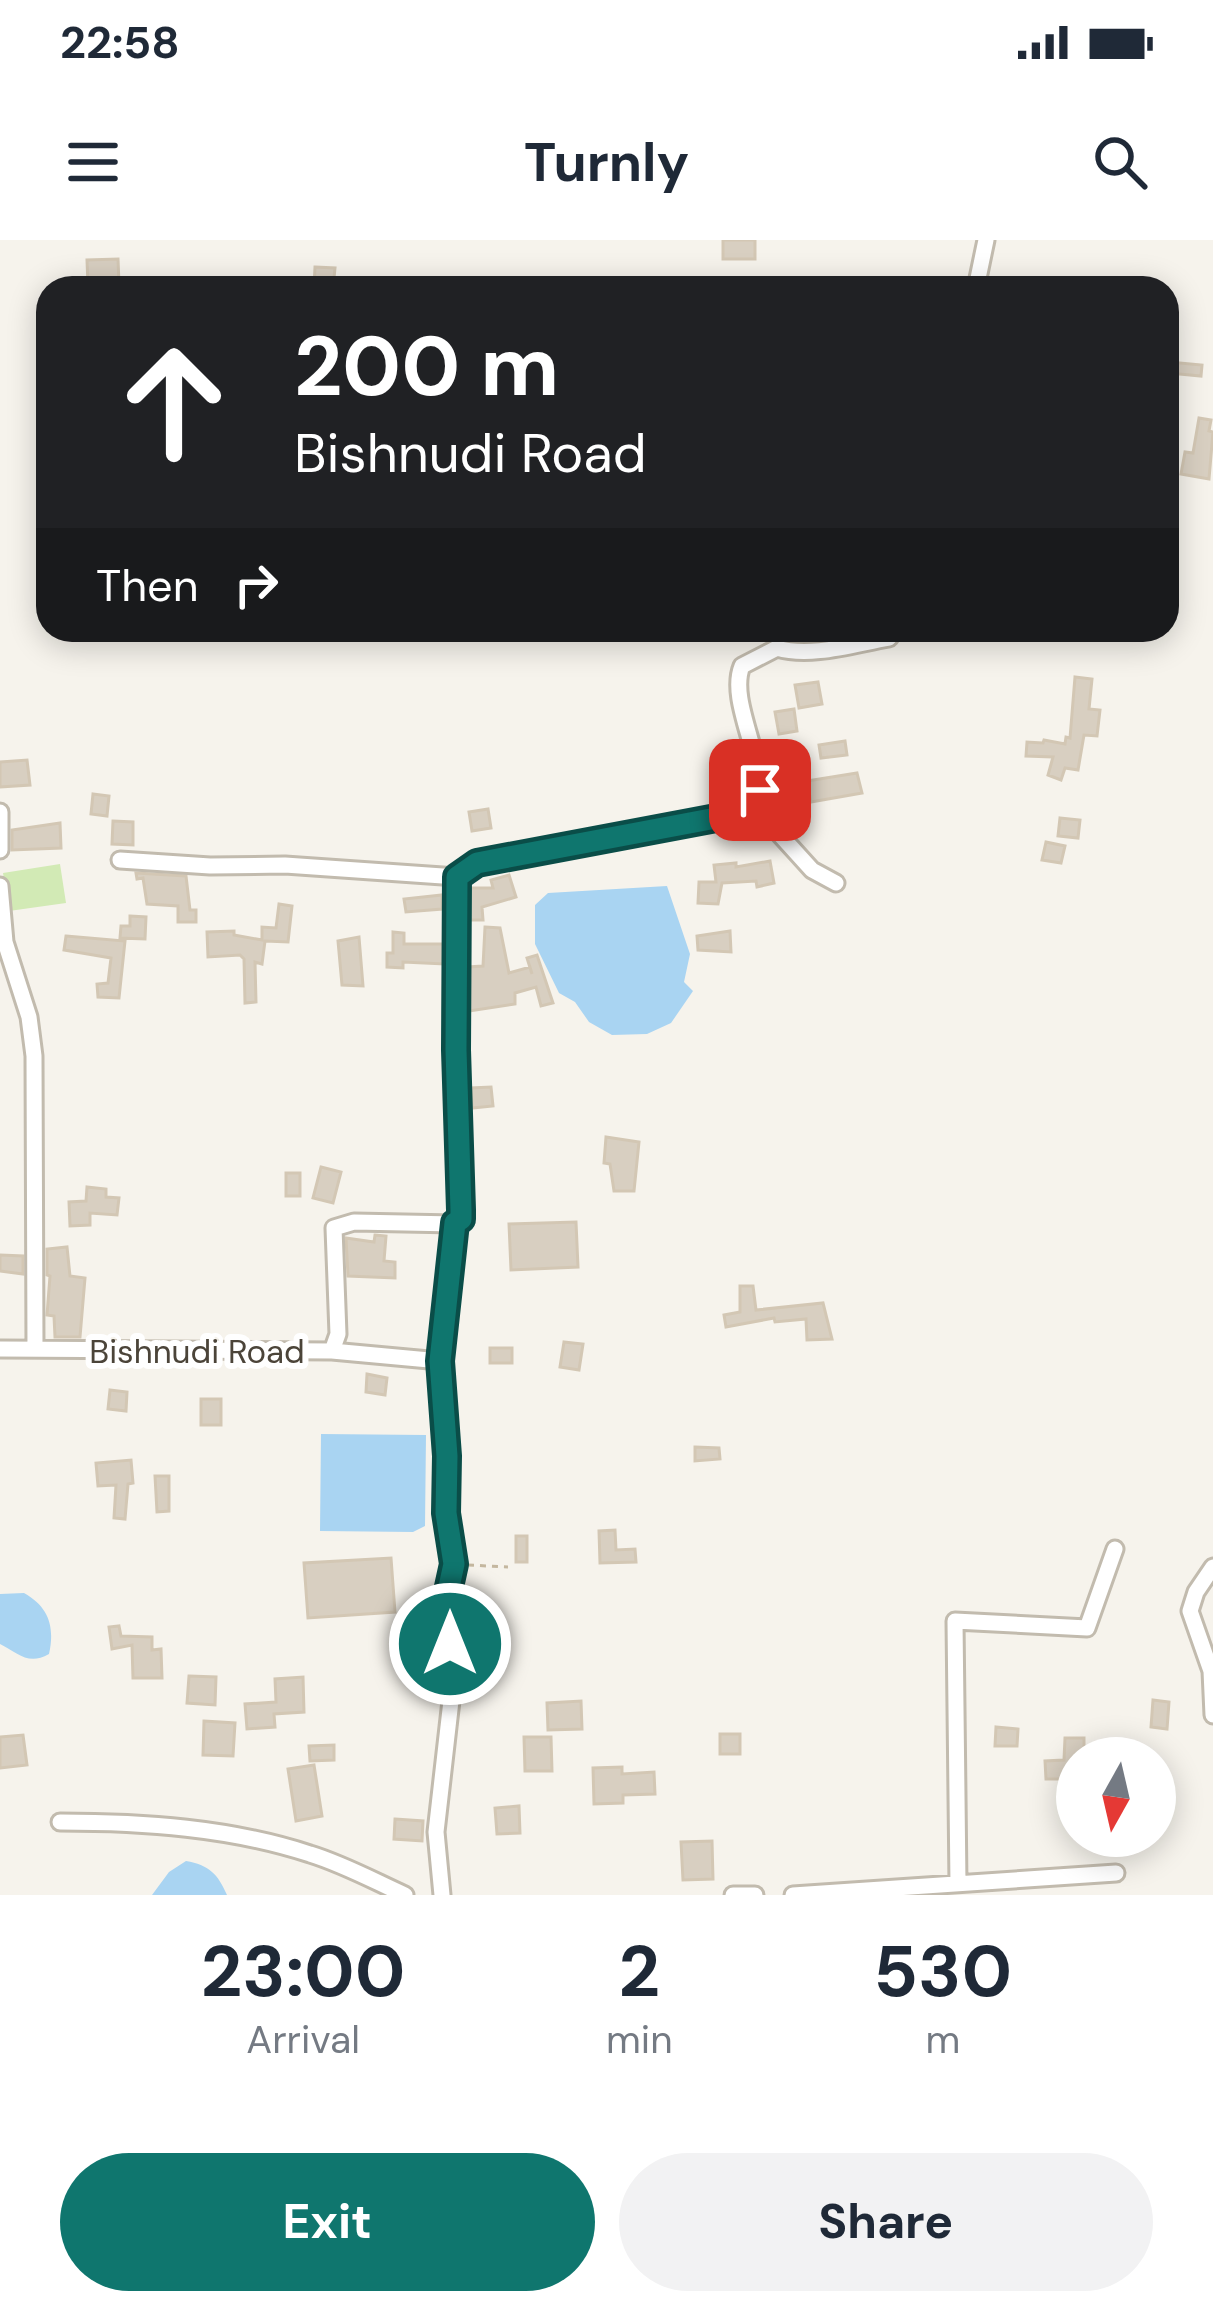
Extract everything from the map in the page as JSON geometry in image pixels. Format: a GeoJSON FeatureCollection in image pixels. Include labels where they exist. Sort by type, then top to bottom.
{"type":"FeatureCollection","features":[{"type":"Feature","properties":{"kind":"street"},"geometry":{"type":"LineString","coordinates":[[978,276],[986,240]]}},
{"type":"Feature","properties":{"kind":"street"},"geometry":{"type":"LineString","coordinates":[[120,860],[457,877],[477,863],[748,812],[760,790],[741,700],[738,674],[742,665],[777,648],[792,652],[865,642]]}},
{"type":"Feature","properties":{"kind":"street"},"geometry":{"type":"LineString","coordinates":[[754,806],[812,870],[836,883]]}},
{"type":"Feature","properties":{"kind":"street"},"geometry":{"type":"LineString","coordinates":[[0,812],[0,850]]}},
{"type":"Feature","properties":{"kind":"street"},"geometry":{"type":"LineString","coordinates":[[442,1895],[436,1832],[452,1692],[447,1596],[454,1564],[446,1513],[440,1361],[455,1223],[461,1219],[457,877]]}},
{"type":"Feature","properties":{"kind":"street"},"geometry":{"type":"LineString","coordinates":[[0,886],[5,942],[29,1017],[34,1056],[35,1349]]}},
{"type":"Feature","properties":{"kind":"street","name":"Bishnudi Road"},"geometry":{"type":"LineString","coordinates":[[0,1349],[332,1351],[338,1334],[334,1228],[353,1222],[455,1223]]}},
{"type":"Feature","properties":{"kind":"street"},"geometry":{"type":"LineString","coordinates":[[332,1351],[440,1361]]}},
{"type":"Feature","properties":{"kind":"street"},"geometry":{"type":"LineString","coordinates":[[958,1884],[955,1621],[1087,1628],[1115,1549]]}},
{"type":"Feature","properties":{"kind":"street"},"geometry":{"type":"LineString","coordinates":[[1213,1568],[1196,1592],[1190,1611],[1211,1671],[1213,1715]]}},
{"type":"Feature","properties":{"kind":"street"},"geometry":{"type":"LineString","coordinates":[[60,1822],[219,1833],[311,1854],[405,1895]]}},
{"type":"Feature","properties":{"kind":"street"},"geometry":{"type":"LineString","coordinates":[[793,1895],[1116,1873]]}},
{"type":"Feature","properties":{"kind":"street"},"geometry":{"type":"LineString","coordinates":[[733,1895],[754,1895]]}},
{"type":"Feature","properties":{"kind":"path"},"geometry":{"type":"LineString","coordinates":[[454,1564],[508,1567]]}},
{"type":"Feature","properties":{"kind":"green space"},"geometry":{"type":"Polygon","coordinates":[[[60,864],[66,903],[9,911],[3,873],[60,864]]]}},
{"type":"Feature","properties":{"kind":"water"},"geometry":{"type":"Polygon","coordinates":[[[667,886],[690,954],[684,982],[693,991],[671,1023],[647,1034],[612,1035],[589,1022],[575,1002],[559,993],[535,944],[535,905],[548,893],[667,886]]]}},
{"type":"Feature","properties":{"kind":"water"},"geometry":{"type":"Polygon","coordinates":[[[321,1434],[426,1435],[425,1526],[413,1532],[320,1531],[321,1434]]]}},
{"type":"Feature","properties":{"kind":"water"},"geometry":{"type":"Polygon","coordinates":[[[24,1593],[44,1611],[50,1627],[49,1654],[35,1659],[0,1644],[0,1594],[24,1593]]]}},
{"type":"Feature","properties":{"kind":"water"},"geometry":{"type":"Polygon","coordinates":[[[186,1861],[212,1872],[227,1895],[152,1895],[169,1872],[186,1861]]]}},
{"type":"Feature","properties":{"kind":"building"},"geometry":{"type":"Polygon","coordinates":[[[723,240],[755,240],[755,259],[723,259],[723,240]]]}},
{"type":"Feature","properties":{"kind":"building"},"geometry":{"type":"Polygon","coordinates":[[[118,259],[119,276],[88,276],[87,260],[118,259]]]}},
{"type":"Feature","properties":{"kind":"building"},"geometry":{"type":"Polygon","coordinates":[[[315,267],[335,268],[334,276],[315,276],[315,267]]]}},
{"type":"Feature","properties":{"kind":"building"},"geometry":{"type":"Polygon","coordinates":[[[1179,363],[1202,365],[1201,376],[1179,374],[1179,363]]]}},
{"type":"Feature","properties":{"kind":"building"},"geometry":{"type":"Polygon","coordinates":[[[1199,418],[1211,420],[1209,431],[1213,432],[1209,479],[1181,474],[1185,452],[1193,453],[1199,418]]]}},
{"type":"Feature","properties":{"kind":"building"},"geometry":{"type":"Polygon","coordinates":[[[1075,677],[1092,679],[1089,709],[1100,710],[1097,736],[1084,735],[1078,770],[1065,768],[1061,780],[1048,775],[1053,757],[1026,756],[1027,742],[1065,744],[1066,737],[1070,738],[1075,677]]]}},
{"type":"Feature","properties":{"kind":"building"},"geometry":{"type":"Polygon","coordinates":[[[818,682],[822,704],[799,708],[795,685],[818,682]]]}},
{"type":"Feature","properties":{"kind":"building"},"geometry":{"type":"Polygon","coordinates":[[[794,709],[797,731],[779,734],[775,712],[794,709]]]}},
{"type":"Feature","properties":{"kind":"building"},"geometry":{"type":"Polygon","coordinates":[[[845,741],[847,755],[821,758],[819,745],[845,741]]]}},
{"type":"Feature","properties":{"kind":"building"},"geometry":{"type":"Polygon","coordinates":[[[27,760],[30,785],[0,787],[0,762],[27,760]]]}},
{"type":"Feature","properties":{"kind":"building"},"geometry":{"type":"Polygon","coordinates":[[[857,773],[862,793],[811,802],[807,781],[857,773]]]}},
{"type":"Feature","properties":{"kind":"building"},"geometry":{"type":"Polygon","coordinates":[[[785,780],[790,804],[771,807],[771,782],[785,780]]]}},
{"type":"Feature","properties":{"kind":"building"},"geometry":{"type":"Polygon","coordinates":[[[93,794],[109,796],[107,816],[91,814],[93,794]]]}},
{"type":"Feature","properties":{"kind":"building"},"geometry":{"type":"Polygon","coordinates":[[[488,809],[491,828],[472,831],[469,812],[488,809]]]}},
{"type":"Feature","properties":{"kind":"building"},"geometry":{"type":"Polygon","coordinates":[[[1060,818],[1080,820],[1078,838],[1058,836],[1060,818]]]}},
{"type":"Feature","properties":{"kind":"building"},"geometry":{"type":"Polygon","coordinates":[[[113,821],[133,822],[133,845],[112,844],[113,821]]]}},
{"type":"Feature","properties":{"kind":"building"},"geometry":{"type":"Polygon","coordinates":[[[60,823],[61,848],[12,850],[12,830],[60,823]]]}},
{"type":"Feature","properties":{"kind":"building"},"geometry":{"type":"Polygon","coordinates":[[[1046,842],[1065,846],[1061,863],[1042,860],[1046,842]]]}},
{"type":"Feature","properties":{"kind":"building"},"geometry":{"type":"Polygon","coordinates":[[[770,861],[774,883],[757,887],[756,881],[722,883],[718,904],[698,903],[699,882],[716,882],[714,865],[770,861]]]}},
{"type":"Feature","properties":{"kind":"building"},"geometry":{"type":"Polygon","coordinates":[[[136,873],[186,876],[196,922],[178,922],[178,906],[147,904],[143,878],[137,879],[136,873]]]}},
{"type":"Feature","properties":{"kind":"building"},"geometry":{"type":"Polygon","coordinates":[[[509,875],[516,897],[482,907],[483,920],[469,920],[467,888],[493,888],[491,880],[509,875]]]}},
{"type":"Feature","properties":{"kind":"building"},"geometry":{"type":"Polygon","coordinates":[[[442,895],[442,909],[406,912],[404,899],[442,895]]]}},
{"type":"Feature","properties":{"kind":"building"},"geometry":{"type":"Polygon","coordinates":[[[279,904],[292,906],[288,942],[265,941],[262,964],[255,962],[256,1002],[245,1003],[244,959],[240,955],[208,957],[207,932],[234,931],[234,935],[262,940],[262,927],[276,928],[279,904]]]}},
{"type":"Feature","properties":{"kind":"building"},"geometry":{"type":"Polygon","coordinates":[[[130,916],[146,917],[145,939],[120,938],[121,926],[130,926],[130,916]]]}},
{"type":"Feature","properties":{"kind":"building"},"geometry":{"type":"Polygon","coordinates":[[[485,927],[500,928],[509,973],[530,967],[527,958],[537,955],[553,1003],[541,1006],[536,987],[515,993],[515,1004],[469,1011],[468,967],[483,966],[485,927]]]}},
{"type":"Feature","properties":{"kind":"building"},"geometry":{"type":"Polygon","coordinates":[[[730,931],[731,952],[698,950],[697,936],[730,931]]]}},
{"type":"Feature","properties":{"kind":"building"},"geometry":{"type":"Polygon","coordinates":[[[393,932],[404,933],[404,944],[443,944],[444,964],[403,962],[403,968],[387,967],[393,932]]]}},
{"type":"Feature","properties":{"kind":"building"},"geometry":{"type":"Polygon","coordinates":[[[66,936],[125,941],[119,998],[98,997],[97,984],[108,983],[111,958],[64,950],[66,936]]]}},
{"type":"Feature","properties":{"kind":"building"},"geometry":{"type":"Polygon","coordinates":[[[359,937],[363,986],[342,985],[338,941],[359,937]]]}},
{"type":"Feature","properties":{"kind":"building"},"geometry":{"type":"Polygon","coordinates":[[[491,1087],[493,1106],[472,1108],[471,1088],[491,1087]]]}},
{"type":"Feature","properties":{"kind":"building"},"geometry":{"type":"Polygon","coordinates":[[[606,1137],[639,1142],[634,1191],[614,1191],[610,1164],[604,1163],[606,1137]]]}},
{"type":"Feature","properties":{"kind":"building"},"geometry":{"type":"Polygon","coordinates":[[[321,1167],[341,1172],[333,1203],[313,1198],[321,1167]]]}},
{"type":"Feature","properties":{"kind":"building"},"geometry":{"type":"Polygon","coordinates":[[[286,1173],[300,1173],[300,1196],[286,1196],[286,1173]]]}},
{"type":"Feature","properties":{"kind":"building"},"geometry":{"type":"Polygon","coordinates":[[[87,1187],[106,1189],[106,1197],[119,1198],[117,1215],[90,1213],[90,1225],[70,1226],[69,1202],[86,1201],[87,1187]]]}},
{"type":"Feature","properties":{"kind":"building"},"geometry":{"type":"Polygon","coordinates":[[[576,1222],[578,1267],[511,1270],[509,1224],[576,1222]]]}},
{"type":"Feature","properties":{"kind":"building"},"geometry":{"type":"Polygon","coordinates":[[[375,1235],[386,1236],[384,1261],[395,1262],[395,1278],[348,1276],[346,1238],[374,1242],[375,1235]]]}},
{"type":"Feature","properties":{"kind":"building"},"geometry":{"type":"Polygon","coordinates":[[[67,1247],[70,1276],[85,1278],[80,1337],[55,1337],[54,1316],[47,1315],[47,1249],[67,1247]]]}},
{"type":"Feature","properties":{"kind":"building"},"geometry":{"type":"Polygon","coordinates":[[[0,1255],[23,1256],[23,1274],[0,1271],[0,1255]]]}},
{"type":"Feature","properties":{"kind":"building"},"geometry":{"type":"Polygon","coordinates":[[[740,1286],[753,1286],[756,1310],[823,1303],[832,1339],[807,1340],[806,1319],[775,1322],[774,1318],[726,1327],[724,1315],[740,1312],[740,1286]]]}},
{"type":"Feature","properties":{"kind":"building"},"geometry":{"type":"Polygon","coordinates":[[[564,1342],[583,1344],[579,1370],[560,1367],[564,1342]]]}},
{"type":"Feature","properties":{"kind":"building"},"geometry":{"type":"Polygon","coordinates":[[[490,1348],[512,1348],[512,1363],[490,1363],[490,1348]]]}},
{"type":"Feature","properties":{"kind":"building"},"geometry":{"type":"Polygon","coordinates":[[[367,1374],[387,1378],[385,1395],[366,1392],[367,1374]]]}},
{"type":"Feature","properties":{"kind":"building"},"geometry":{"type":"Polygon","coordinates":[[[110,1390],[127,1392],[126,1411],[108,1409],[110,1390]]]}},
{"type":"Feature","properties":{"kind":"building"},"geometry":{"type":"Polygon","coordinates":[[[201,1399],[221,1399],[221,1425],[201,1425],[201,1399]]]}},
{"type":"Feature","properties":{"kind":"building"},"geometry":{"type":"Polygon","coordinates":[[[695,1447],[719,1448],[720,1459],[695,1461],[695,1447]]]}},
{"type":"Feature","properties":{"kind":"building"},"geometry":{"type":"Polygon","coordinates":[[[131,1460],[133,1483],[128,1484],[125,1519],[114,1518],[116,1485],[98,1486],[96,1463],[131,1460]]]}},
{"type":"Feature","properties":{"kind":"building"},"geometry":{"type":"Polygon","coordinates":[[[155,1476],[169,1476],[169,1511],[157,1512],[155,1476]]]}},
{"type":"Feature","properties":{"kind":"building"},"geometry":{"type":"Polygon","coordinates":[[[615,1530],[616,1550],[635,1549],[636,1562],[600,1563],[599,1531],[615,1530]]]}},
{"type":"Feature","properties":{"kind":"building"},"geometry":{"type":"Polygon","coordinates":[[[516,1536],[527,1536],[527,1562],[516,1562],[516,1536]]]}},
{"type":"Feature","properties":{"kind":"building"},"geometry":{"type":"Polygon","coordinates":[[[391,1558],[395,1612],[308,1618],[304,1563],[391,1558]]]}},
{"type":"Feature","properties":{"kind":"building"},"geometry":{"type":"Polygon","coordinates":[[[119,1626],[121,1636],[152,1637],[152,1650],[161,1649],[162,1678],[133,1678],[132,1645],[112,1649],[109,1627],[119,1626]]]}},
{"type":"Feature","properties":{"kind":"building"},"geometry":{"type":"Polygon","coordinates":[[[413,1628],[436,1628],[436,1640],[413,1641],[413,1628]]]}},
{"type":"Feature","properties":{"kind":"building"},"geometry":{"type":"Polygon","coordinates":[[[189,1676],[216,1677],[215,1705],[187,1703],[189,1676]]]}},
{"type":"Feature","properties":{"kind":"building"},"geometry":{"type":"Polygon","coordinates":[[[303,1677],[304,1712],[274,1714],[275,1727],[247,1729],[245,1704],[276,1702],[275,1679],[303,1677]]]}},
{"type":"Feature","properties":{"kind":"building"},"geometry":{"type":"Polygon","coordinates":[[[1153,1700],[1169,1702],[1167,1729],[1151,1727],[1153,1700]]]}},
{"type":"Feature","properties":{"kind":"building"},"geometry":{"type":"Polygon","coordinates":[[[581,1701],[582,1729],[548,1730],[547,1703],[581,1701]]]}},
{"type":"Feature","properties":{"kind":"building"},"geometry":{"type":"Polygon","coordinates":[[[204,1721],[235,1723],[233,1756],[203,1755],[204,1721]]]}},
{"type":"Feature","properties":{"kind":"building"},"geometry":{"type":"Polygon","coordinates":[[[996,1727],[1018,1729],[1017,1746],[995,1746],[996,1727]]]}},
{"type":"Feature","properties":{"kind":"building"},"geometry":{"type":"Polygon","coordinates":[[[720,1734],[740,1734],[740,1754],[720,1754],[720,1734]]]}},
{"type":"Feature","properties":{"kind":"building"},"geometry":{"type":"Polygon","coordinates":[[[23,1735],[27,1765],[0,1768],[0,1737],[23,1735]]]}},
{"type":"Feature","properties":{"kind":"building"},"geometry":{"type":"Polygon","coordinates":[[[524,1737],[551,1737],[552,1771],[525,1771],[524,1737]]]}},
{"type":"Feature","properties":{"kind":"building"},"geometry":{"type":"Polygon","coordinates":[[[334,1745],[334,1760],[310,1761],[309,1746],[334,1745]]]}},
{"type":"Feature","properties":{"kind":"building"},"geometry":{"type":"Polygon","coordinates":[[[1056,1760],[1056,1779],[1046,1779],[1045,1761],[1056,1760]]]}},
{"type":"Feature","properties":{"kind":"building"},"geometry":{"type":"Polygon","coordinates":[[[314,1765],[322,1816],[296,1821],[288,1769],[314,1765]]]}},
{"type":"Feature","properties":{"kind":"building"},"geometry":{"type":"Polygon","coordinates":[[[622,1767],[622,1774],[654,1772],[655,1794],[623,1795],[623,1803],[594,1804],[593,1768],[622,1767]]]}},
{"type":"Feature","properties":{"kind":"building"},"geometry":{"type":"Polygon","coordinates":[[[519,1806],[520,1833],[497,1834],[495,1808],[519,1806]]]}},
{"type":"Feature","properties":{"kind":"building"},"geometry":{"type":"Polygon","coordinates":[[[395,1819],[423,1821],[422,1841],[394,1839],[395,1819]]]}},
{"type":"Feature","properties":{"kind":"building"},"geometry":{"type":"Polygon","coordinates":[[[712,1841],[713,1879],[683,1880],[681,1842],[712,1841]]]}},
{"type":"Feature","properties":{"kind":"route"},"geometry":{"type":"LineString","coordinates":[[450,1644],[447,1596],[454,1564],[446,1513],[440,1361],[455,1223],[461,1219],[457,877],[477,863],[748,812],[760,790]]}}]}
